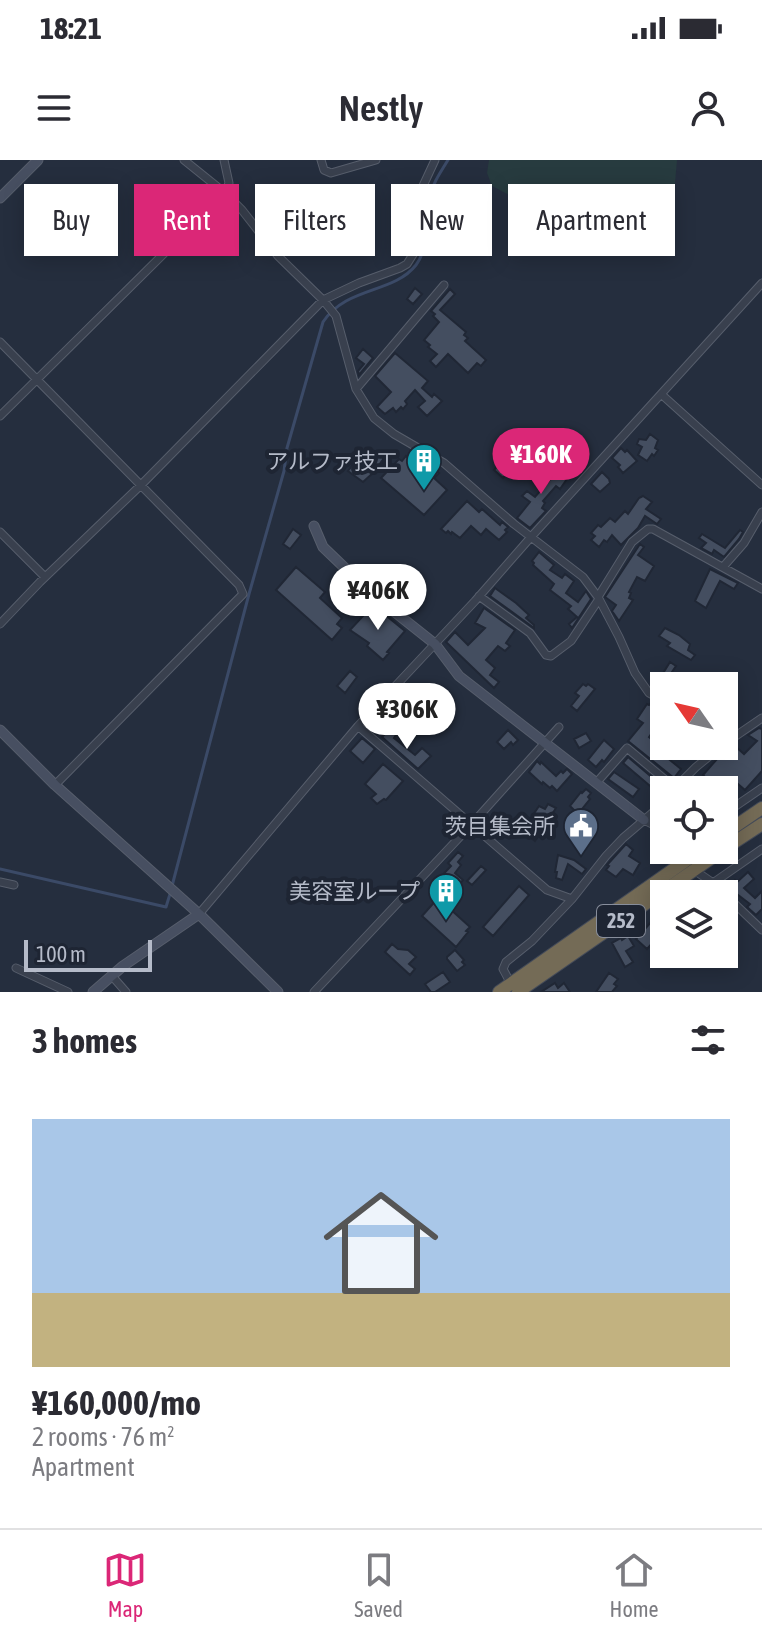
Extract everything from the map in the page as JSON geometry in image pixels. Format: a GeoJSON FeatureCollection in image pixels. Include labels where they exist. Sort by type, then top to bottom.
{"type":"FeatureCollection","features":[{"type":"Feature","properties":{"kind":"highway"},"geometry":{"type":"LineString","coordinates":[[738,824],[762,808]]}},
{"type":"Feature","properties":{"kind":"highway","name":"252"},"geometry":{"type":"LineString","coordinates":[[738,840],[762,824]]}},
{"type":"Feature","properties":{"kind":"highway","name":"252"},"geometry":{"type":"LineString","coordinates":[[499,992],[515,989],[682,864]]}},
{"type":"Feature","properties":{"kind":"street"},"geometry":{"type":"LineString","coordinates":[[0,198],[38,160]]}},
{"type":"Feature","properties":{"kind":"street"},"geometry":{"type":"LineString","coordinates":[[184,160],[214,184]]}},
{"type":"Feature","properties":{"kind":"street"},"geometry":{"type":"LineString","coordinates":[[224,160],[229,184]]}},
{"type":"Feature","properties":{"kind":"street"},"geometry":{"type":"LineString","coordinates":[[321,160],[324,170],[331,173],[370,161]]}},
{"type":"Feature","properties":{"kind":"street"},"geometry":{"type":"LineString","coordinates":[[0,624],[323,300],[407,264],[417,248],[422,188],[435,160]]}},
{"type":"Feature","properties":{"kind":"street"},"geometry":{"type":"LineString","coordinates":[[239,207],[278,256],[336,316],[356,389],[374,418],[394,434],[444,463],[514,524],[583,577],[598,598],[635,673],[650,694]]}},
{"type":"Feature","properties":{"kind":"street"},"geometry":{"type":"LineString","coordinates":[[0,416],[162,256]]}},
{"type":"Feature","properties":{"kind":"street"},"geometry":{"type":"LineString","coordinates":[[93,992],[123,966],[199,914],[358,726],[762,283]]}},
{"type":"Feature","properties":{"kind":"street"},"geometry":{"type":"LineString","coordinates":[[356,389],[444,285]]}},
{"type":"Feature","properties":{"kind":"street"},"geometry":{"type":"LineString","coordinates":[[0,342],[239,585],[243,594],[55,785]]}},
{"type":"Feature","properties":{"kind":"street"},"geometry":{"type":"LineString","coordinates":[[661,394],[762,485]]}},
{"type":"Feature","properties":{"kind":"street"},"geometry":{"type":"LineString","coordinates":[[723,567],[744,543],[762,512]]}},
{"type":"Feature","properties":{"kind":"street"},"geometry":{"type":"LineString","coordinates":[[314,526],[323,547],[372,594],[435,644],[459,676],[650,823]]}},
{"type":"Feature","properties":{"kind":"street"},"geometry":{"type":"LineString","coordinates":[[479,596],[530,633],[546,655],[551,656],[571,641],[632,542],[648,529],[762,589]]}},
{"type":"Feature","properties":{"kind":"street"},"geometry":{"type":"LineString","coordinates":[[0,532],[45,577]]}},
{"type":"Feature","properties":{"kind":"street"},"geometry":{"type":"LineString","coordinates":[[738,733],[762,718]]}},
{"type":"Feature","properties":{"kind":"street"},"geometry":{"type":"LineString","coordinates":[[358,726],[547,890],[572,899]]}},
{"type":"Feature","properties":{"kind":"street"},"geometry":{"type":"LineString","coordinates":[[314,992],[559,727]]}},
{"type":"Feature","properties":{"kind":"street"},"geometry":{"type":"LineString","coordinates":[[0,730],[55,785],[199,914],[278,992]]}},
{"type":"Feature","properties":{"kind":"street"},"geometry":{"type":"LineString","coordinates":[[597,782],[627,748],[659,776]]}},
{"type":"Feature","properties":{"kind":"street"},"geometry":{"type":"LineString","coordinates":[[687,776],[705,760]]}},
{"type":"Feature","properties":{"kind":"street"},"geometry":{"type":"LineString","coordinates":[[738,804],[762,788]]}},
{"type":"Feature","properties":{"kind":"street"},"geometry":{"type":"LineString","coordinates":[[515,989],[503,969],[506,962],[532,941],[572,899],[606,856],[650,815]]}},
{"type":"Feature","properties":{"kind":"street"},"geometry":{"type":"LineString","coordinates":[[717,880],[762,849]]}},
{"type":"Feature","properties":{"kind":"street"},"geometry":{"type":"LineString","coordinates":[[692,864],[710,880]]}},
{"type":"Feature","properties":{"kind":"street"},"geometry":{"type":"LineString","coordinates":[[0,882],[14,885]]}},
{"type":"Feature","properties":{"kind":"street"},"geometry":{"type":"LineString","coordinates":[[738,907],[762,930]]}},
{"type":"Feature","properties":{"kind":"street"},"geometry":{"type":"LineString","coordinates":[[16,968],[68,992]]}},
{"type":"Feature","properties":{"kind":"street"},"geometry":{"type":"LineString","coordinates":[[112,976],[126,992]]}},
{"type":"Feature","properties":{"kind":"green space"},"geometry":{"type":"Polygon","coordinates":[[[489,160],[677,160],[675,184],[508,184],[508,194],[492,186],[487,173],[489,160]]]}},
{"type":"Feature","properties":{"kind":"building"},"geometry":{"type":"Polygon","coordinates":[[[415,288],[422,294],[413,304],[407,299],[415,288]]]}},
{"type":"Feature","properties":{"kind":"building"},"geometry":{"type":"Polygon","coordinates":[[[450,289],[455,294],[440,310],[466,332],[464,335],[468,338],[465,341],[486,360],[481,366],[477,363],[468,373],[448,354],[436,367],[430,361],[437,354],[424,340],[439,322],[431,311],[450,289]]]}},
{"type":"Feature","properties":{"kind":"building"},"geometry":{"type":"Polygon","coordinates":[[[363,349],[373,358],[359,375],[358,371],[364,364],[356,358],[363,349]]]}},
{"type":"Feature","properties":{"kind":"building"},"geometry":{"type":"Polygon","coordinates":[[[395,353],[428,381],[422,388],[442,401],[427,416],[418,407],[425,401],[415,390],[405,401],[407,404],[403,409],[401,407],[396,412],[393,408],[385,414],[377,407],[391,392],[375,376],[395,353]]]}},
{"type":"Feature","properties":{"kind":"building"},"geometry":{"type":"Polygon","coordinates":[[[650,434],[658,440],[655,448],[658,450],[647,461],[638,455],[642,447],[637,444],[639,439],[646,440],[650,434]]]}},
{"type":"Feature","properties":{"kind":"building"},"geometry":{"type":"Polygon","coordinates":[[[522,439],[531,447],[523,457],[513,449],[522,439]]]}},
{"type":"Feature","properties":{"kind":"building"},"geometry":{"type":"Polygon","coordinates":[[[621,448],[637,461],[623,473],[612,458],[621,448]]]}},
{"type":"Feature","properties":{"kind":"building"},"geometry":{"type":"Polygon","coordinates":[[[373,450],[384,458],[363,482],[348,471],[357,459],[364,464],[373,450]]]}},
{"type":"Feature","properties":{"kind":"building","name":"アルファ技工"},"geometry":{"type":"Polygon","coordinates":[[[406,456],[421,470],[423,468],[425,471],[430,465],[439,473],[434,478],[447,490],[424,515],[381,478],[406,456]]]}},
{"type":"Feature","properties":{"kind":"building"},"geometry":{"type":"Polygon","coordinates":[[[545,458],[567,479],[560,489],[556,486],[543,501],[542,508],[546,511],[530,528],[517,518],[530,502],[522,496],[527,491],[535,497],[553,476],[540,465],[545,458]]]}},
{"type":"Feature","properties":{"kind":"building"},"geometry":{"type":"Polygon","coordinates":[[[502,461],[511,469],[503,478],[494,470],[502,461]]]}},
{"type":"Feature","properties":{"kind":"building"},"geometry":{"type":"Polygon","coordinates":[[[602,472],[610,483],[600,492],[591,484],[602,472]]]}},
{"type":"Feature","properties":{"kind":"building"},"geometry":{"type":"Polygon","coordinates":[[[643,496],[652,502],[646,509],[661,519],[657,524],[645,516],[621,545],[612,535],[599,547],[591,540],[595,536],[591,533],[598,525],[601,527],[610,518],[615,522],[625,511],[628,514],[643,496]]]}},
{"type":"Feature","properties":{"kind":"building"},"geometry":{"type":"Polygon","coordinates":[[[467,501],[500,525],[502,522],[508,527],[507,532],[499,540],[486,529],[481,535],[471,526],[460,538],[441,529],[467,501]]]}},
{"type":"Feature","properties":{"kind":"building"},"geometry":{"type":"Polygon","coordinates":[[[293,529],[301,535],[290,549],[283,544],[293,529]]]}},
{"type":"Feature","properties":{"kind":"building"},"geometry":{"type":"Polygon","coordinates":[[[740,530],[743,532],[739,539],[724,557],[714,550],[712,554],[701,548],[706,543],[699,538],[702,534],[725,548],[740,530]]]}},
{"type":"Feature","properties":{"kind":"building"},"geometry":{"type":"Polygon","coordinates":[[[640,544],[644,547],[638,555],[654,566],[645,581],[637,577],[629,592],[629,598],[633,600],[619,621],[612,611],[616,605],[605,597],[640,544]]]}},
{"type":"Feature","properties":{"kind":"building"},"geometry":{"type":"Polygon","coordinates":[[[539,552],[554,565],[550,570],[562,578],[565,574],[574,581],[566,593],[578,602],[586,591],[591,599],[572,628],[569,624],[577,617],[568,609],[571,606],[550,590],[554,584],[533,565],[532,561],[539,552]]]}},
{"type":"Feature","properties":{"kind":"building"},"geometry":{"type":"Polygon","coordinates":[[[296,567],[325,592],[320,598],[342,618],[337,624],[342,628],[332,640],[276,590],[296,567]]]}},
{"type":"Feature","properties":{"kind":"building"},"geometry":{"type":"Polygon","coordinates":[[[710,569],[738,583],[734,589],[720,581],[706,608],[695,601],[710,569]]]}},
{"type":"Feature","properties":{"kind":"building"},"geometry":{"type":"Polygon","coordinates":[[[495,588],[529,615],[526,618],[534,628],[490,596],[495,588]]]}},
{"type":"Feature","properties":{"kind":"building"},"geometry":{"type":"Polygon","coordinates":[[[373,605],[405,631],[383,660],[367,646],[369,643],[350,630],[373,605]]]}},
{"type":"Feature","properties":{"kind":"building"},"geometry":{"type":"Polygon","coordinates":[[[484,608],[515,630],[506,643],[510,646],[505,651],[498,646],[486,660],[495,668],[490,675],[499,682],[494,688],[446,642],[455,632],[468,645],[485,628],[475,623],[484,608]]]}},
{"type":"Feature","properties":{"kind":"building"},"geometry":{"type":"Polygon","coordinates":[[[665,628],[690,644],[688,650],[695,655],[691,660],[667,646],[670,643],[659,636],[665,628]]]}},
{"type":"Feature","properties":{"kind":"building"},"geometry":{"type":"Polygon","coordinates":[[[670,662],[676,666],[672,672],[664,672],[670,662]]]}},
{"type":"Feature","properties":{"kind":"building"},"geometry":{"type":"Polygon","coordinates":[[[350,671],[357,677],[345,693],[337,686],[350,671]]]}},
{"type":"Feature","properties":{"kind":"building"},"geometry":{"type":"Polygon","coordinates":[[[583,684],[595,689],[577,711],[571,706],[579,696],[575,693],[583,684]]]}},
{"type":"Feature","properties":{"kind":"building"},"geometry":{"type":"Polygon","coordinates":[[[649,705],[650,759],[628,741],[643,723],[637,719],[649,705]]]}},
{"type":"Feature","properties":{"kind":"building"},"geometry":{"type":"Polygon","coordinates":[[[390,729],[396,735],[394,738],[415,755],[422,748],[431,756],[418,769],[382,737],[390,729]]]}},
{"type":"Feature","properties":{"kind":"building"},"geometry":{"type":"Polygon","coordinates":[[[762,729],[762,771],[745,790],[738,784],[738,776],[703,775],[716,760],[738,760],[738,749],[744,754],[757,741],[748,735],[762,729]]]}},
{"type":"Feature","properties":{"kind":"building"},"geometry":{"type":"Polygon","coordinates":[[[508,730],[518,740],[504,749],[497,742],[508,730]]]}},
{"type":"Feature","properties":{"kind":"building"},"geometry":{"type":"Polygon","coordinates":[[[586,733],[591,741],[579,748],[574,739],[586,733]]]}},
{"type":"Feature","properties":{"kind":"building"},"geometry":{"type":"Polygon","coordinates":[[[362,738],[375,749],[363,763],[350,751],[362,738]]]}},
{"type":"Feature","properties":{"kind":"building"},"geometry":{"type":"Polygon","coordinates":[[[604,740],[614,749],[596,767],[588,760],[604,740]]]}},
{"type":"Feature","properties":{"kind":"building"},"geometry":{"type":"Polygon","coordinates":[[[628,757],[650,776],[650,786],[623,763],[628,757]]]}},
{"type":"Feature","properties":{"kind":"building"},"geometry":{"type":"Polygon","coordinates":[[[652,760],[670,760],[681,769],[672,776],[652,760]]]}},
{"type":"Feature","properties":{"kind":"building"},"geometry":{"type":"Polygon","coordinates":[[[537,761],[556,776],[567,769],[572,774],[557,791],[552,786],[542,784],[529,772],[537,761]]]}},
{"type":"Feature","properties":{"kind":"building"},"geometry":{"type":"Polygon","coordinates":[[[383,764],[403,781],[386,800],[377,804],[371,798],[376,794],[365,784],[383,764]]]}},
{"type":"Feature","properties":{"kind":"building"},"geometry":{"type":"Polygon","coordinates":[[[614,772],[639,789],[633,797],[608,779],[614,772]]]}},
{"type":"Feature","properties":{"kind":"building"},"geometry":{"type":"Polygon","coordinates":[[[586,789],[591,793],[590,799],[578,814],[570,806],[586,789]]]}},
{"type":"Feature","properties":{"kind":"building"},"geometry":{"type":"Polygon","coordinates":[[[548,804],[556,808],[535,841],[530,837],[532,834],[526,831],[530,826],[527,824],[539,806],[545,809],[548,804]]]}},
{"type":"Feature","properties":{"kind":"building"},"geometry":{"type":"Polygon","coordinates":[[[626,844],[633,850],[629,856],[640,863],[633,875],[623,869],[616,877],[606,870],[607,865],[626,844]]]}},
{"type":"Feature","properties":{"kind":"building"},"geometry":{"type":"Polygon","coordinates":[[[458,852],[463,856],[455,873],[463,880],[446,895],[434,884],[451,866],[448,863],[458,852]]]}},
{"type":"Feature","properties":{"kind":"building"},"geometry":{"type":"Polygon","coordinates":[[[558,855],[574,860],[586,869],[582,874],[568,864],[562,880],[556,878],[558,855]]]}},
{"type":"Feature","properties":{"kind":"building"},"geometry":{"type":"Polygon","coordinates":[[[481,866],[486,870],[472,885],[467,881],[481,866]]]}},
{"type":"Feature","properties":{"kind":"building"},"geometry":{"type":"Polygon","coordinates":[[[748,872],[754,879],[744,888],[755,898],[762,891],[762,909],[756,915],[747,907],[750,904],[738,895],[738,881],[748,872]]]}},
{"type":"Feature","properties":{"kind":"building"},"geometry":{"type":"Polygon","coordinates":[[[519,886],[529,895],[493,936],[483,927],[519,886]]]}},
{"type":"Feature","properties":{"kind":"building","name":"美容室ループ"},"geometry":{"type":"Polygon","coordinates":[[[438,898],[470,927],[456,947],[422,916],[438,898]]]}},
{"type":"Feature","properties":{"kind":"building"},"geometry":{"type":"Polygon","coordinates":[[[650,923],[650,946],[647,949],[636,939],[650,923]]]}},
{"type":"Feature","properties":{"kind":"building"},"geometry":{"type":"Polygon","coordinates":[[[628,936],[634,946],[626,951],[633,962],[625,967],[612,943],[628,936]]]}},
{"type":"Feature","properties":{"kind":"building"},"geometry":{"type":"Polygon","coordinates":[[[392,944],[416,957],[409,964],[415,969],[410,975],[385,952],[392,944]]]}},
{"type":"Feature","properties":{"kind":"building"},"geometry":{"type":"Polygon","coordinates":[[[455,950],[465,965],[457,971],[447,959],[455,950]]]}},
{"type":"Feature","properties":{"kind":"building"},"geometry":{"type":"Polygon","coordinates":[[[443,972],[450,982],[431,992],[425,984],[443,972]]]}},
{"type":"Feature","properties":{"kind":"building"},"geometry":{"type":"Polygon","coordinates":[[[609,973],[618,979],[614,984],[617,986],[612,992],[596,992],[609,973]]]}},
{"type":"Feature","properties":{"kind":"building"},"geometry":{"type":"Polygon","coordinates":[[[555,983],[558,988],[564,983],[570,992],[541,992],[555,983]]]}},
{"type":"Feature","properties":{"kind":"waterway"},"geometry":{"type":"LineString","coordinates":[[172,886],[323,322],[344,302],[395,281],[416,265],[425,241],[431,193],[448,160]]}},
{"type":"Feature","properties":{"kind":"waterway"},"geometry":{"type":"LineString","coordinates":[[0,869],[166,907],[170,894]]}},
{"type":"Feature","properties":{"kind":"place","name":"アルファ技工"},"geometry":{"type":"Point","coordinates":[424,492]}},
{"type":"Feature","properties":{"kind":"place","name":"茨目集会所"},"geometry":{"type":"Point","coordinates":[581,857]}},
{"type":"Feature","properties":{"kind":"place","name":"美容室ループ"},"geometry":{"type":"Point","coordinates":[446,922]}}]}
